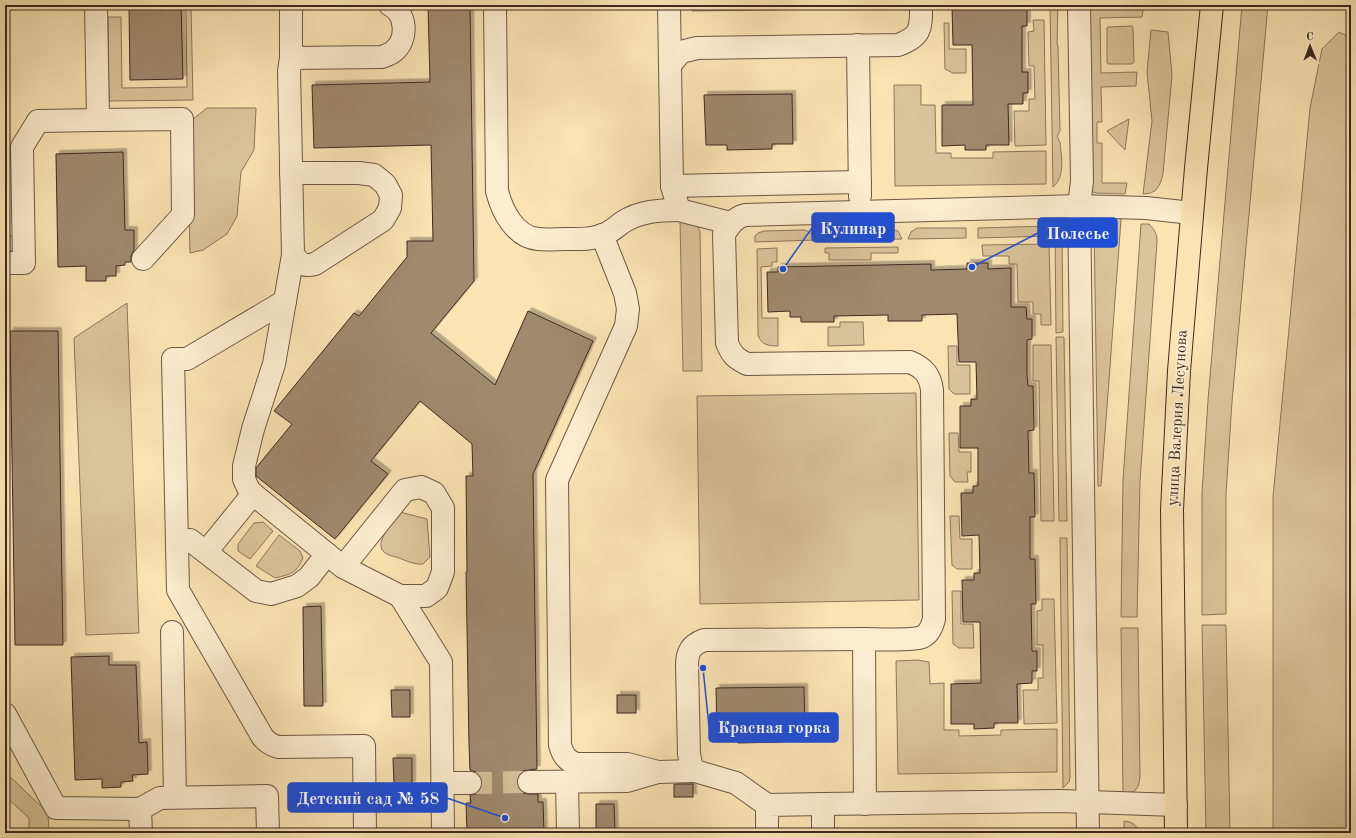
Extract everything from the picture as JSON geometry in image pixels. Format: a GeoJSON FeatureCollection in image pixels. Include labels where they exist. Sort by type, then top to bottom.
{"type":"FeatureCollection","features":[{"type":"Feature","properties":{"kind":"main road","name":"улица Валерия Лесунова"},"geometry":{"type":"LineString","coordinates":[[1176,833],[1172,510],[1179,371],[1192,213],[1212,5]]}},
{"type":"Feature","properties":{"kind":"lane"},"geometry":{"type":"LineString","coordinates":[[96,5],[98,120]]}},
{"type":"Feature","properties":{"kind":"lane"},"geometry":{"type":"LineString","coordinates":[[253,494],[198,546],[256,591],[271,594],[297,586],[304,582],[335,560],[405,490],[421,487],[434,493],[443,508],[443,572],[437,588],[426,596],[400,596],[335,560],[253,494],[249,490],[244,480],[244,466],[253,429],[274,364],[293,255],[289,71],[291,58],[290,5]]}},
{"type":"Feature","properties":{"kind":"lane"},"geometry":{"type":"LineString","coordinates":[[291,58],[382,57],[393,52],[400,45],[404,36],[404,28],[403,20],[398,11],[390,5]]}},
{"type":"Feature","properties":{"kind":"lane"},"geometry":{"type":"LineString","coordinates":[[495,5],[497,191],[500,204],[508,218],[516,227],[524,234],[537,239],[589,239],[602,235],[636,215],[662,210],[680,210],[730,223]]}},
{"type":"Feature","properties":{"kind":"lane"},"geometry":{"type":"LineString","coordinates":[[669,5],[672,186],[680,210]]}},
{"type":"Feature","properties":{"kind":"lane"},"geometry":{"type":"LineString","coordinates":[[670,65],[681,52],[697,48],[898,45],[910,40],[918,33],[921,26],[921,5]]}},
{"type":"Feature","properties":{"kind":"lane"},"geometry":{"type":"LineString","coordinates":[[1079,5],[1082,181],[1079,206],[1088,833]]}},
{"type":"Feature","properties":{"kind":"lane"},"geometry":{"type":"LineString","coordinates":[[858,45],[860,212]]}},
{"type":"Feature","properties":{"kind":"lane"},"geometry":{"type":"LineString","coordinates":[[5,263],[24,263],[22,147],[38,121],[182,119],[183,215],[143,259]]}},
{"type":"Feature","properties":{"kind":"lane"},"geometry":{"type":"LineString","coordinates":[[291,173],[359,173],[374,175],[385,184],[390,195],[390,208],[384,220],[315,264],[308,266],[301,264],[293,255]]}},
{"type":"Feature","properties":{"kind":"lane"},"geometry":{"type":"LineString","coordinates":[[672,186],[860,182]]}},
{"type":"Feature","properties":{"kind":"lane"},"geometry":{"type":"LineString","coordinates":[[695,771],[688,754],[687,656],[696,643],[704,640],[912,639],[922,637],[928,633],[932,627],[934,611],[932,390],[930,380],[918,365],[910,362],[747,364],[737,359],[731,353],[727,343],[724,234],[730,223],[745,215],[1079,206],[1146,208],[1192,213]]}},
{"type":"Feature","properties":{"kind":"lane"},"geometry":{"type":"LineString","coordinates":[[602,235],[625,293],[628,309],[626,326],[557,480],[560,745],[563,755],[568,761],[576,764],[627,764],[658,772]]}},
{"type":"Feature","properties":{"kind":"lane"},"geometry":{"type":"LineString","coordinates":[[285,301],[187,359],[173,359],[178,590],[266,741],[278,747],[364,746],[365,833]]}},
{"type":"Feature","properties":{"kind":"lane"},"geometry":{"type":"LineString","coordinates":[[400,596],[441,662],[443,833]]}},
{"type":"Feature","properties":{"kind":"lane"},"geometry":{"type":"LineString","coordinates":[[172,632],[175,797]]}},
{"type":"Feature","properties":{"kind":"lane"},"geometry":{"type":"LineString","coordinates":[[864,639],[865,804]]}},
{"type":"Feature","properties":{"kind":"lane"},"geometry":{"type":"LineString","coordinates":[[5,714],[56,808],[140,809],[160,798],[267,796],[268,833]]}},
{"type":"Feature","properties":{"kind":"lane"},"geometry":{"type":"LineString","coordinates":[[529,782],[627,781],[658,772],[695,771],[736,783],[767,805],[1060,801],[1176,805]]}},
{"type":"Feature","properties":{"kind":"lane"},"geometry":{"type":"LineString","coordinates":[[567,782],[568,833]]}},
{"type":"Feature","properties":{"kind":"lane"},"geometry":{"type":"LineString","coordinates":[[443,783],[470,783]]}},
{"type":"Feature","properties":{"kind":"lane"},"geometry":{"type":"LineString","coordinates":[[823,804],[823,833]]}},
{"type":"Feature","properties":{"kind":"lane"},"geometry":{"type":"LineString","coordinates":[[767,805],[767,833]]}},
{"type":"Feature","properties":{"kind":"lane"},"geometry":{"type":"LineString","coordinates":[[140,809],[140,833]]}},
{"type":"Feature","properties":{"kind":"shaded area"},"geometry":{"type":"Polygon","coordinates":[[[186,5],[191,5],[193,100],[109,101],[108,17],[121,17],[122,88],[187,87],[186,5]]]}},
{"type":"Feature","properties":{"kind":"shaded area"},"geometry":{"type":"Polygon","coordinates":[[[692,5],[894,5],[894,8],[692,11],[692,5]]]}},
{"type":"Feature","properties":{"kind":"shaded area"},"geometry":{"type":"Polygon","coordinates":[[[1050,5],[1058,5],[1057,43],[1060,131],[1058,134],[1058,139],[1060,142],[1062,159],[1060,177],[1053,187],[1050,5]]]}},
{"type":"Feature","properties":{"kind":"shaded area"},"geometry":{"type":"Polygon","coordinates":[[[1089,5],[1144,5],[1142,17],[1100,18],[1101,73],[1137,72],[1136,86],[1101,87],[1102,122],[1097,122],[1097,143],[1102,143],[1102,183],[1127,183],[1125,194],[1096,193],[1092,190],[1089,5]]]}},
{"type":"Feature","properties":{"kind":"shaded area"},"geometry":{"type":"Polygon","coordinates":[[[1242,5],[1268,5],[1232,402],[1226,494],[1226,614],[1202,615],[1202,493],[1208,400],[1242,5]]]}},
{"type":"Feature","properties":{"kind":"shaded area"},"geometry":{"type":"Polygon","coordinates":[[[1033,20],[1044,20],[1046,145],[1015,146],[1014,111],[1029,111],[1029,99],[1035,99],[1034,66],[1029,66],[1028,32],[1034,31],[1033,20]]]}},
{"type":"Feature","properties":{"kind":"shaded area"},"geometry":{"type":"Polygon","coordinates":[[[944,23],[949,23],[949,49],[966,49],[966,73],[953,73],[945,69],[944,23]]]}},
{"type":"Feature","properties":{"kind":"shaded area"},"geometry":{"type":"Polygon","coordinates":[[[1132,26],[1134,62],[1132,64],[1107,63],[1107,28],[1132,26]]]}},
{"type":"Feature","properties":{"kind":"shaded area"},"geometry":{"type":"Polygon","coordinates":[[[1151,30],[1168,32],[1172,75],[1163,174],[1161,182],[1155,191],[1148,194],[1143,194],[1152,121],[1147,72],[1151,30]]]}},
{"type":"Feature","properties":{"kind":"shaded area"},"geometry":{"type":"Polygon","coordinates":[[[1339,32],[1351,38],[1351,833],[1273,833],[1273,497],[1310,108],[1322,49],[1339,32]]]}},
{"type":"Feature","properties":{"kind":"shaded area"},"geometry":{"type":"Polygon","coordinates":[[[894,85],[921,85],[921,105],[935,105],[936,153],[951,153],[951,158],[993,158],[993,152],[1046,151],[1046,184],[895,186],[894,85]]]}},
{"type":"Feature","properties":{"kind":"shaded area"},"geometry":{"type":"Polygon","coordinates":[[[207,108],[256,108],[254,150],[241,172],[237,216],[227,234],[203,250],[190,253],[187,124],[207,108]]]}},
{"type":"Feature","properties":{"kind":"shaded area"},"geometry":{"type":"Polygon","coordinates":[[[1129,119],[1125,150],[1107,131],[1129,119]]]}},
{"type":"Feature","properties":{"kind":"shaded area"},"geometry":{"type":"Polygon","coordinates":[[[1095,218],[1120,218],[1121,220],[1101,486],[1098,486],[1094,223],[1095,218]]]}},
{"type":"Feature","properties":{"kind":"shaded area"},"geometry":{"type":"Polygon","coordinates":[[[680,220],[697,225],[700,231],[702,371],[683,371],[680,220]]]}},
{"type":"Feature","properties":{"kind":"shaded area"},"geometry":{"type":"Polygon","coordinates":[[[1141,224],[1149,224],[1151,226],[1156,234],[1157,242],[1140,481],[1137,617],[1121,617],[1123,480],[1141,224]]]}},
{"type":"Feature","properties":{"kind":"shaded area"},"geometry":{"type":"Polygon","coordinates":[[[1049,226],[1049,236],[978,238],[978,228],[1049,226]]]}},
{"type":"Feature","properties":{"kind":"shaded area"},"geometry":{"type":"Polygon","coordinates":[[[1055,227],[1062,234],[1063,332],[1056,333],[1055,227]]]}},
{"type":"Feature","properties":{"kind":"shaded area"},"geometry":{"type":"Polygon","coordinates":[[[917,228],[966,228],[966,238],[908,239],[911,232],[917,228]]]}},
{"type":"Feature","properties":{"kind":"shaded area"},"geometry":{"type":"Polygon","coordinates":[[[891,229],[898,231],[902,239],[821,241],[824,234],[831,230],[891,229]]]}},
{"type":"Feature","properties":{"kind":"shaded area"},"geometry":{"type":"Polygon","coordinates":[[[805,230],[812,234],[815,240],[755,242],[755,236],[764,231],[805,230]]]}},
{"type":"Feature","properties":{"kind":"shaded area"},"geometry":{"type":"Polygon","coordinates":[[[5,236],[13,236],[14,251],[5,251],[5,236]]]}},
{"type":"Feature","properties":{"kind":"shaded area"},"geometry":{"type":"Polygon","coordinates":[[[1049,244],[1051,325],[1041,325],[1041,314],[1033,314],[1033,302],[1018,302],[1017,264],[1009,264],[1009,256],[983,256],[982,245],[1049,244]]]}},
{"type":"Feature","properties":{"kind":"shaded area"},"geometry":{"type":"Polygon","coordinates":[[[898,247],[898,253],[871,253],[871,260],[829,260],[829,253],[825,253],[825,248],[898,247]]]}},
{"type":"Feature","properties":{"kind":"shaded area"},"geometry":{"type":"Polygon","coordinates":[[[777,248],[777,262],[772,262],[772,266],[761,267],[762,318],[778,318],[778,346],[772,346],[763,343],[758,335],[757,249],[777,248]]]}},
{"type":"Feature","properties":{"kind":"shaded area"},"geometry":{"type":"Polygon","coordinates":[[[127,303],[139,633],[86,635],[74,338],[127,303]]]}},
{"type":"Feature","properties":{"kind":"shaded area"},"geometry":{"type":"Polygon","coordinates":[[[840,322],[863,322],[864,345],[828,346],[828,327],[840,327],[840,322]]]}},
{"type":"Feature","properties":{"kind":"shaded area"},"geometry":{"type":"Polygon","coordinates":[[[1056,337],[1064,337],[1067,521],[1059,521],[1056,337]]]}},
{"type":"Feature","properties":{"kind":"shaded area"},"geometry":{"type":"Polygon","coordinates":[[[1033,345],[1051,345],[1054,521],[1041,521],[1039,381],[1033,381],[1033,345]]]}},
{"type":"Feature","properties":{"kind":"shaded area"},"geometry":{"type":"Polygon","coordinates":[[[948,346],[957,346],[957,365],[970,365],[970,394],[954,394],[949,389],[948,346]]]}},
{"type":"Feature","properties":{"kind":"shaded area"},"geometry":{"type":"Polygon","coordinates":[[[916,393],[919,600],[700,604],[697,396],[916,393]]]}},
{"type":"Feature","properties":{"kind":"shaded area"},"geometry":{"type":"Polygon","coordinates":[[[949,433],[958,433],[959,452],[971,452],[971,472],[967,472],[968,482],[955,482],[950,476],[949,433]]]}},
{"type":"Feature","properties":{"kind":"shaded area"},"geometry":{"type":"Polygon","coordinates":[[[400,512],[427,519],[430,557],[423,564],[413,563],[387,554],[381,548],[381,543],[386,532],[400,512]]]}},
{"type":"Feature","properties":{"kind":"shaded area"},"geometry":{"type":"Polygon","coordinates":[[[950,516],[959,516],[960,539],[972,539],[972,569],[957,569],[952,565],[950,516]]]}},
{"type":"Feature","properties":{"kind":"shaded area"},"geometry":{"type":"Polygon","coordinates":[[[263,522],[273,531],[250,559],[238,551],[238,544],[254,523],[263,522]]]}},
{"type":"Feature","properties":{"kind":"shaded area"},"geometry":{"type":"Polygon","coordinates":[[[279,535],[300,551],[303,558],[295,570],[275,578],[256,566],[279,535]]]}},
{"type":"Feature","properties":{"kind":"shaded area"},"geometry":{"type":"Polygon","coordinates":[[[1060,538],[1067,538],[1070,777],[1069,782],[1063,788],[1060,538]]]}},
{"type":"Feature","properties":{"kind":"shaded area"},"geometry":{"type":"Polygon","coordinates":[[[952,591],[961,591],[961,624],[973,624],[974,648],[959,648],[953,644],[952,591]]]}},
{"type":"Feature","properties":{"kind":"shaded area"},"geometry":{"type":"Polygon","coordinates":[[[1042,599],[1054,599],[1057,723],[1024,724],[1023,690],[1038,690],[1038,678],[1043,678],[1043,645],[1037,645],[1037,611],[1042,610],[1042,599]]]}},
{"type":"Feature","properties":{"kind":"shaded area"},"geometry":{"type":"Polygon","coordinates":[[[1202,625],[1226,625],[1230,833],[1206,833],[1202,625]]]}},
{"type":"Feature","properties":{"kind":"shaded area"},"geometry":{"type":"Polygon","coordinates":[[[1121,628],[1138,628],[1140,776],[1139,784],[1136,790],[1131,793],[1123,794],[1121,628]]]}},
{"type":"Feature","properties":{"kind":"shaded area"},"geometry":{"type":"Polygon","coordinates":[[[918,660],[929,662],[930,684],[944,683],[944,730],[959,730],[959,736],[1001,735],[1001,730],[1057,729],[1057,772],[898,774],[896,661],[918,660]]]}},
{"type":"Feature","properties":{"kind":"shaded area"},"geometry":{"type":"Polygon","coordinates":[[[5,772],[48,813],[49,833],[29,833],[29,818],[5,796],[5,772]]]}},
{"type":"Feature","properties":{"kind":"shaded area"},"geometry":{"type":"Polygon","coordinates":[[[1124,821],[1134,824],[1140,833],[1124,833],[1124,821]]]}},
{"type":"Feature","properties":{"kind":"building"},"geometry":{"type":"Polygon","coordinates":[[[129,5],[181,5],[183,79],[130,80],[129,5]]]}},
{"type":"Feature","properties":{"kind":"building"},"geometry":{"type":"Polygon","coordinates":[[[428,5],[470,5],[474,281],[431,333],[495,385],[528,311],[593,341],[533,474],[537,769],[522,771],[518,776],[517,783],[518,789],[523,793],[538,794],[538,802],[543,802],[544,833],[467,833],[466,803],[471,803],[470,795],[476,794],[481,790],[482,783],[481,776],[470,770],[469,744],[466,476],[473,476],[472,444],[420,401],[371,461],[388,474],[335,539],[256,476],[256,468],[292,424],[274,411],[354,313],[359,316],[407,257],[407,241],[433,241],[431,145],[314,148],[312,85],[430,82],[428,5]]]}},
{"type":"Feature","properties":{"kind":"building"},"geometry":{"type":"Polygon","coordinates":[[[952,5],[1027,5],[1027,26],[1022,26],[1022,72],[1028,72],[1028,93],[1023,93],[1023,104],[1008,104],[1009,145],[986,145],[986,150],[965,150],[965,145],[942,146],[942,105],[973,105],[972,45],[953,45],[952,5]]]}},
{"type":"Feature","properties":{"kind":"building"},"geometry":{"type":"Polygon","coordinates":[[[792,94],[793,144],[772,144],[772,149],[727,150],[727,145],[706,145],[704,95],[792,94]]]}},
{"type":"Feature","properties":{"kind":"building"},"geometry":{"type":"Polygon","coordinates":[[[123,152],[125,230],[134,230],[134,250],[131,256],[131,262],[125,262],[125,265],[116,266],[116,276],[106,276],[106,281],[86,281],[86,266],[58,267],[56,154],[123,152]]]}},
{"type":"Feature","properties":{"kind":"building"},"geometry":{"type":"Polygon","coordinates":[[[967,263],[988,263],[988,269],[1011,268],[1011,307],[1026,307],[1027,319],[1032,319],[1032,339],[1027,340],[1027,375],[1028,386],[1033,386],[1034,430],[1028,431],[1029,473],[1034,473],[1035,517],[1030,517],[1030,559],[1035,559],[1036,604],[1031,604],[1032,651],[1037,651],[1037,671],[1032,671],[1032,683],[1017,684],[1018,723],[994,723],[994,728],[974,729],[974,724],[951,724],[951,684],[981,683],[980,622],[963,622],[962,580],[974,580],[974,573],[980,573],[979,535],[962,536],[961,493],[973,493],[973,486],[978,486],[978,448],[960,448],[960,406],[971,406],[971,399],[977,399],[976,362],[959,362],[957,314],[922,315],[922,321],[888,321],[888,315],[834,316],[834,322],[801,322],[801,317],[790,317],[790,311],[768,312],[767,272],[778,272],[778,267],[931,264],[931,270],[967,269],[967,263]]]}},
{"type":"Feature","properties":{"kind":"building"},"geometry":{"type":"Polygon","coordinates":[[[10,331],[58,331],[63,645],[15,645],[10,331]]]}},
{"type":"Feature","properties":{"kind":"building"},"geometry":{"type":"Polygon","coordinates":[[[321,606],[323,706],[304,706],[303,607],[321,606]]]}},
{"type":"Feature","properties":{"kind":"building"},"geometry":{"type":"Polygon","coordinates":[[[109,656],[109,665],[136,665],[139,743],[147,742],[148,774],[132,775],[133,781],[121,782],[121,787],[102,788],[102,779],[75,780],[71,657],[109,656]]]}},
{"type":"Feature","properties":{"kind":"building"},"geometry":{"type":"Polygon","coordinates":[[[804,687],[805,737],[783,738],[783,742],[738,743],[738,738],[717,739],[716,688],[804,687]]]}},
{"type":"Feature","properties":{"kind":"building"},"geometry":{"type":"Polygon","coordinates":[[[391,690],[410,690],[410,717],[392,717],[391,690]]]}},
{"type":"Feature","properties":{"kind":"building"},"geometry":{"type":"Polygon","coordinates":[[[617,695],[636,695],[636,713],[617,713],[617,695]]]}},
{"type":"Feature","properties":{"kind":"building"},"geometry":{"type":"Polygon","coordinates":[[[393,758],[412,758],[412,785],[394,785],[393,758]]]}},
{"type":"Feature","properties":{"kind":"building"},"geometry":{"type":"Polygon","coordinates":[[[674,784],[693,784],[693,797],[674,797],[674,784]]]}},
{"type":"Feature","properties":{"kind":"building"},"geometry":{"type":"Polygon","coordinates":[[[596,804],[614,804],[615,831],[596,831],[596,804]]]}},
{"type":"Feature","properties":{"kind":"tunnel"},"geometry":{"type":"LineString","coordinates":[[470,783],[529,782]]}},
{"type":"Feature","properties":{"kind":"place","name":"Полесье"},"geometry":{"type":"Point","coordinates":[972,267]}},
{"type":"Feature","properties":{"kind":"place","name":"Кулинар"},"geometry":{"type":"Point","coordinates":[783,269]}},
{"type":"Feature","properties":{"kind":"place","name":"Красная горка"},"geometry":{"type":"Point","coordinates":[703,668]}},
{"type":"Feature","properties":{"kind":"place","name":"Детский сад № 58"},"geometry":{"type":"Point","coordinates":[505,818]}}]}
